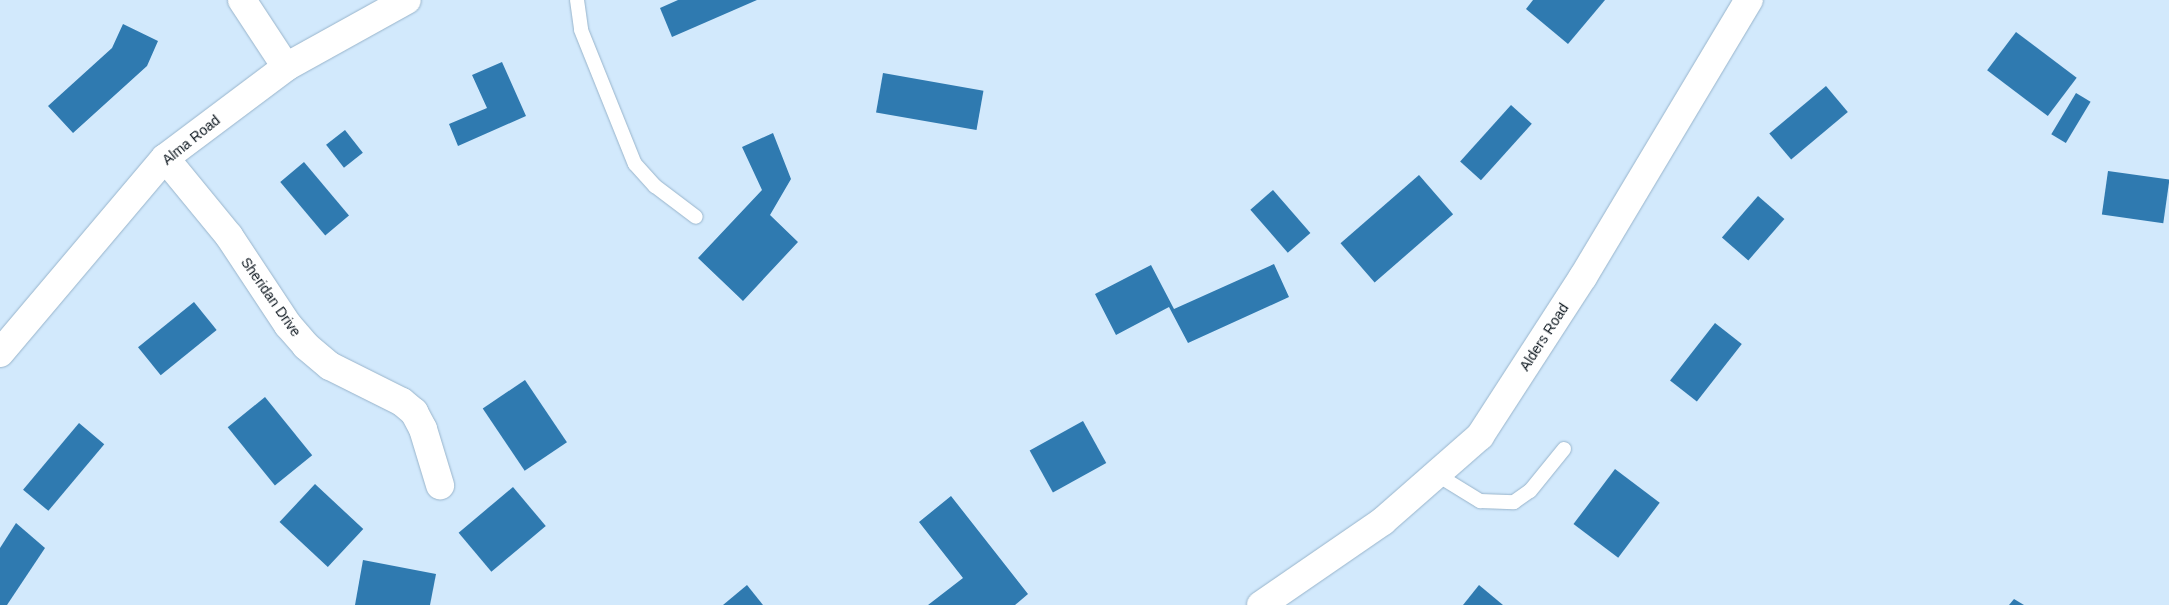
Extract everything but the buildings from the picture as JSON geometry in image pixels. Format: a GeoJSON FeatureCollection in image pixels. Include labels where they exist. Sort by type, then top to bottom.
{"type":"FeatureCollection","features":[{"type":"Feature","properties":{"kind":"street"},"geometry":{"type":"LineString","coordinates":[[242,0],[286,67]]}},
{"type":"Feature","properties":{"kind":"street","name":"Alma Road"},"geometry":{"type":"LineString","coordinates":[[0,353],[165,158],[286,67],[407,0]]}},
{"type":"Feature","properties":{"kind":"street","name":"Alders Road"},"geometry":{"type":"LineString","coordinates":[[1261,605],[1383,521],[1480,436],[1583,277],[1749,0]]}},
{"type":"Feature","properties":{"kind":"street","name":"Sheridan Drive"},"geometry":{"type":"LineString","coordinates":[[165,158],[229,236],[288,325],[306,346],[330,366],[402,402],[414,412],[423,429],[440,485]]}},
{"type":"Feature","properties":{"kind":"lane"},"geometry":{"type":"LineString","coordinates":[[577,0],[581,30],[635,164],[655,186],[696,217]]}},
{"type":"Feature","properties":{"kind":"lane"},"geometry":{"type":"LineString","coordinates":[[1436,474],[1480,501],[1514,502],[1530,491],[1564,449]]}}]}
